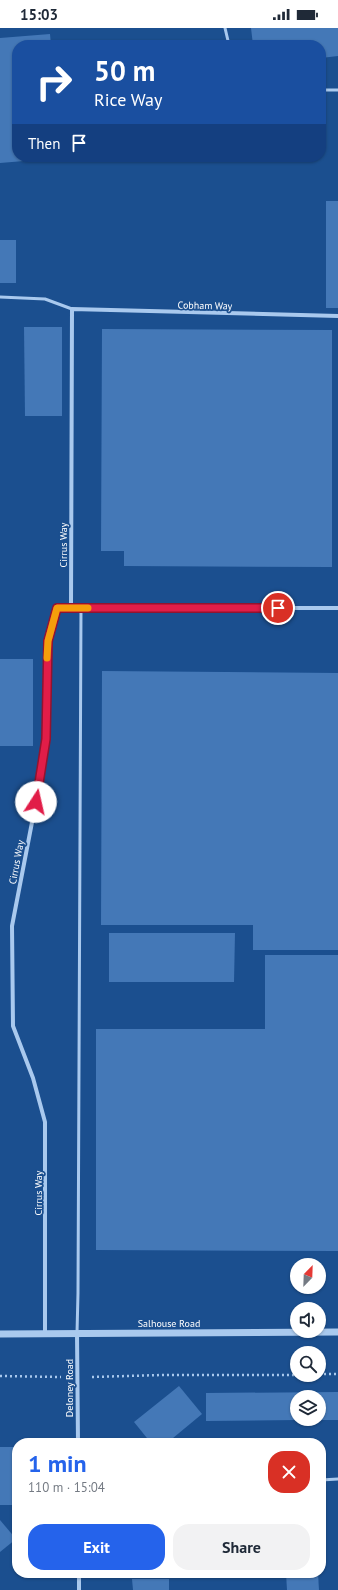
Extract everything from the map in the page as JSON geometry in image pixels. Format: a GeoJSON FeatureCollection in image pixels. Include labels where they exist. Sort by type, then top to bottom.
{"type":"FeatureCollection","features":[{"type":"Feature","properties":{"kind":"street","name":"Cobham Way"},"geometry":{"type":"LineString","coordinates":[[72,309],[338,316]]}},
{"type":"Feature","properties":{"kind":"street","name":"Cirrus Way"},"geometry":{"type":"LineString","coordinates":[[46,1333],[45,1122],[33,1078],[13,1026],[12,926],[39,786],[46,739],[48,641],[57,608],[71,608],[72,309]]}},
{"type":"Feature","properties":{"kind":"street"},"geometry":{"type":"LineString","coordinates":[[71,608],[338,608]]}},
{"type":"Feature","properties":{"kind":"street","name":"Salhouse Road"},"geometry":{"type":"LineString","coordinates":[[0,1334],[338,1332]]}},
{"type":"Feature","properties":{"kind":"street","name":"Deloney Road"},"geometry":{"type":"LineString","coordinates":[[77,1333],[78,1438]]}},
{"type":"Feature","properties":{"kind":"street"},"geometry":{"type":"LineString","coordinates":[[79,1578],[79,1590]]}},
{"type":"Feature","properties":{"kind":"lane"},"geometry":{"type":"LineString","coordinates":[[225,28],[228,40]]}},
{"type":"Feature","properties":{"kind":"lane"},"geometry":{"type":"LineString","coordinates":[[326,90],[338,90]]}},
{"type":"Feature","properties":{"kind":"lane"},"geometry":{"type":"LineString","coordinates":[[0,298],[45,299],[72,309]]}},
{"type":"Feature","properties":{"kind":"lane"},"geometry":{"type":"LineString","coordinates":[[77,1333],[81,608]]}},
{"type":"Feature","properties":{"kind":"lane"},"geometry":{"type":"LineString","coordinates":[[326,1480],[338,1479]]}},
{"type":"Feature","properties":{"kind":"path"},"geometry":{"type":"LineString","coordinates":[[0,1376],[77,1377],[290,1374]]}},
{"type":"Feature","properties":{"kind":"path"},"geometry":{"type":"LineString","coordinates":[[326,1374],[338,1374]]}},
{"type":"Feature","properties":{"kind":"building"},"geometry":{"type":"Polygon","coordinates":[[[251,28],[338,28],[338,56],[326,57],[326,40],[252,40],[251,28]]]}},
{"type":"Feature","properties":{"kind":"building"},"geometry":{"type":"Polygon","coordinates":[[[50,34],[51,40],[12,40],[12,162],[0,163],[0,38],[50,34]]]}},
{"type":"Feature","properties":{"kind":"building"},"geometry":{"type":"Polygon","coordinates":[[[326,201],[338,201],[338,308],[326,308],[326,201]]]}},
{"type":"Feature","properties":{"kind":"building"},"geometry":{"type":"Polygon","coordinates":[[[0,240],[16,240],[16,283],[0,283],[0,240]]]}},
{"type":"Feature","properties":{"kind":"building"},"geometry":{"type":"Polygon","coordinates":[[[24,327],[62,327],[62,416],[25,416],[24,327]]]}},
{"type":"Feature","properties":{"kind":"building"},"geometry":{"type":"Polygon","coordinates":[[[102,329],[332,330],[332,567],[124,566],[124,551],[101,551],[102,329]]]}},
{"type":"Feature","properties":{"kind":"building"},"geometry":{"type":"Polygon","coordinates":[[[0,659],[33,659],[33,746],[0,746],[0,659]]]}},
{"type":"Feature","properties":{"kind":"building"},"geometry":{"type":"Polygon","coordinates":[[[102,671],[338,673],[338,950],[253,950],[253,925],[101,925],[102,671]]]}},
{"type":"Feature","properties":{"kind":"building"},"geometry":{"type":"Polygon","coordinates":[[[109,933],[235,933],[234,982],[109,982],[109,933]]]}},
{"type":"Feature","properties":{"kind":"building"},"geometry":{"type":"Polygon","coordinates":[[[265,955],[338,955],[338,1251],[96,1250],[96,1029],[265,1029],[265,955]]]}},
{"type":"Feature","properties":{"kind":"building"},"geometry":{"type":"Polygon","coordinates":[[[179,1386],[202,1414],[173,1438],[147,1438],[134,1422],[179,1386]]]}},
{"type":"Feature","properties":{"kind":"building"},"geometry":{"type":"Polygon","coordinates":[[[290,1392],[290,1420],[206,1421],[206,1393],[290,1392]]]}},
{"type":"Feature","properties":{"kind":"building"},"geometry":{"type":"Polygon","coordinates":[[[326,1392],[338,1392],[338,1420],[326,1420],[326,1392]]]}},
{"type":"Feature","properties":{"kind":"building"},"geometry":{"type":"Polygon","coordinates":[[[0,1447],[12,1447],[12,1505],[0,1505],[0,1447]]]}},
{"type":"Feature","properties":{"kind":"building"},"geometry":{"type":"Polygon","coordinates":[[[0,1520],[12,1534],[12,1542],[0,1552],[0,1520]]]}},
{"type":"Feature","properties":{"kind":"building"},"geometry":{"type":"Polygon","coordinates":[[[286,1578],[318,1578],[319,1590],[287,1590],[286,1578]]]}},
{"type":"Feature","properties":{"kind":"building"},"geometry":{"type":"Polygon","coordinates":[[[132,1579],[169,1579],[169,1590],[133,1590],[132,1579]]]}},
{"type":"Feature","properties":{"kind":"slow traffic"},"geometry":{"type":"LineString","coordinates":[[47,658],[48,641],[57,608],[88,608]]}},
{"type":"Feature","properties":{"kind":"route"},"geometry":{"type":"LineString","coordinates":[[36,802],[46,739],[48,641],[57,608],[278,608]]}}]}
